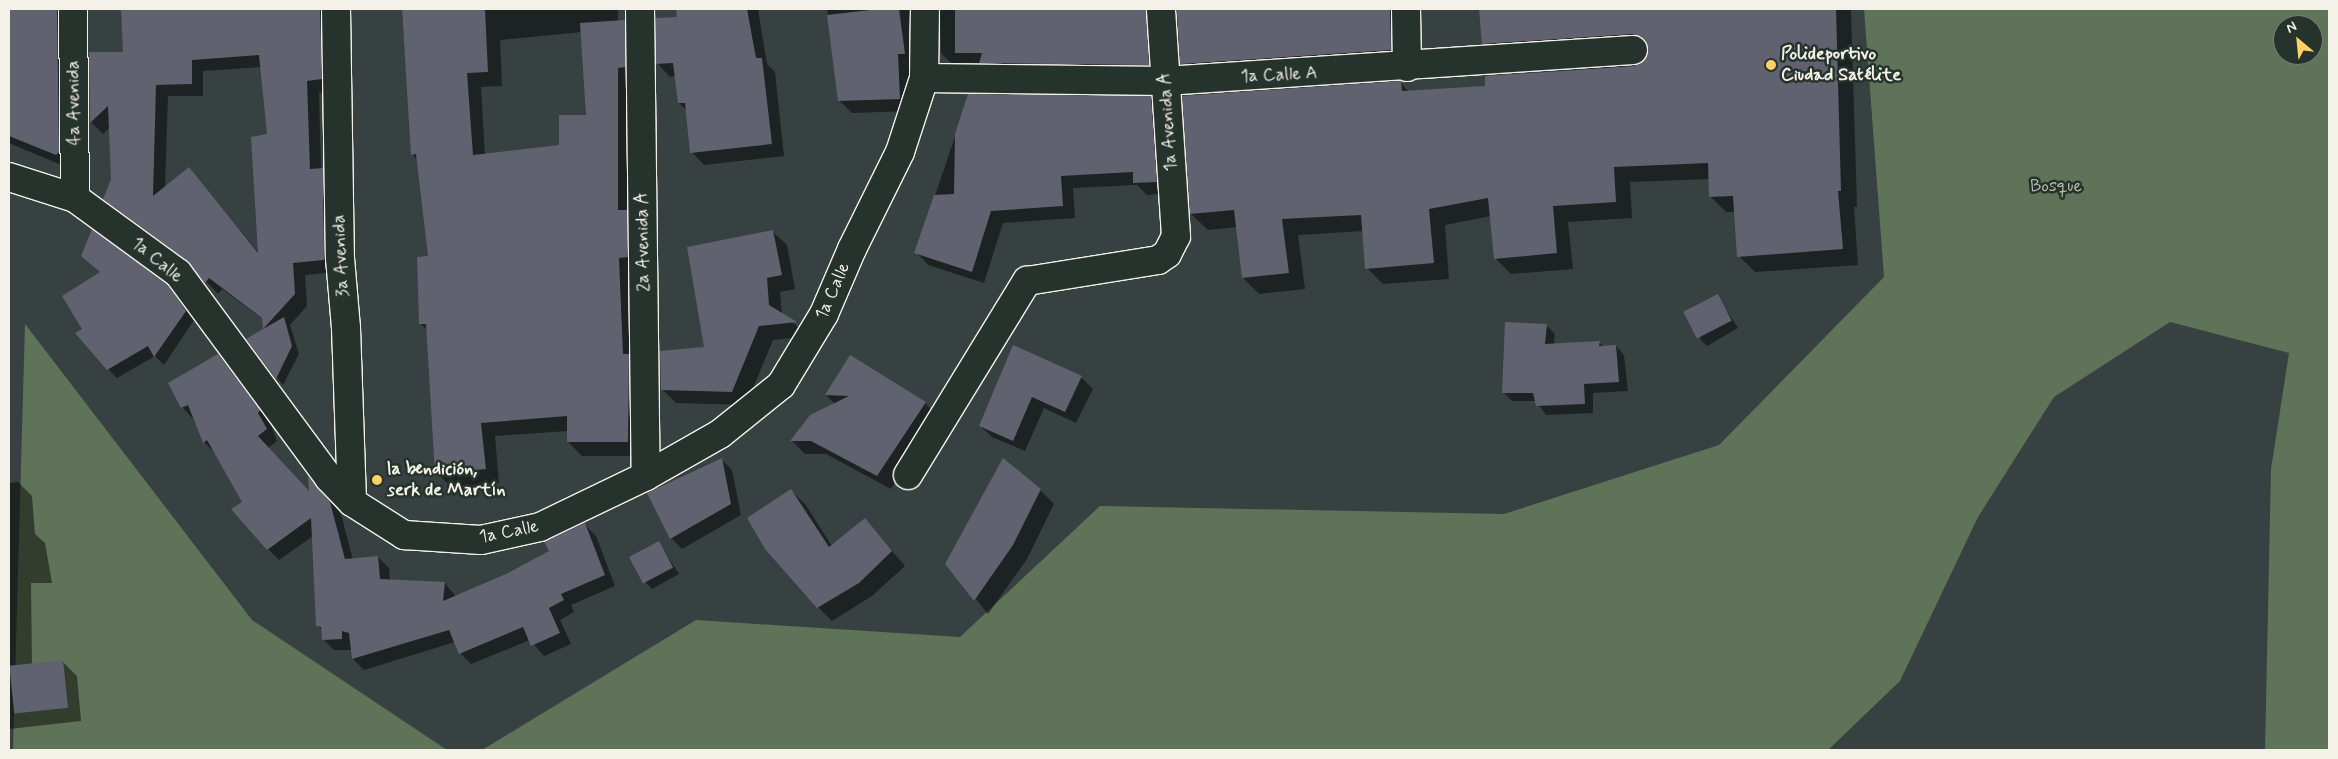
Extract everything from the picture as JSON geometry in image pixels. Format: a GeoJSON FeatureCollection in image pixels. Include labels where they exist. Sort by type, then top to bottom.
{"type":"FeatureCollection","features":[{"type":"Feature","properties":{"kind":"street","name":"4a Avenida"},"geometry":{"type":"LineString","coordinates":[[72,9],[75,198]]}},
{"type":"Feature","properties":{"kind":"street","name":"3a Avenida"},"geometry":{"type":"LineString","coordinates":[[336,9],[340,258],[346,328],[352,502]]}},
{"type":"Feature","properties":{"kind":"street","name":"2a Avenida A"},"geometry":{"type":"LineString","coordinates":[[640,9],[646,476]]}},
{"type":"Feature","properties":{"kind":"street"},"geometry":{"type":"LineString","coordinates":[[924,78],[925,9]]}},
{"type":"Feature","properties":{"kind":"street","name":"1a Avenida A"},"geometry":{"type":"LineString","coordinates":[[908,475],[1027,281],[1158,260],[1166,254],[1176,236],[1161,9]]}},
{"type":"Feature","properties":{"kind":"street"},"geometry":{"type":"LineString","coordinates":[[1406,9],[1407,67]]}},
{"type":"Feature","properties":{"kind":"street","name":"1a Calle A"},"geometry":{"type":"LineString","coordinates":[[924,78],[1165,81],[1407,67],[1633,50]]}},
{"type":"Feature","properties":{"kind":"street","name":"1a Calle"},"geometry":{"type":"LineString","coordinates":[[9,177],[75,198],[178,273],[329,478],[352,502],[404,536],[481,540],[540,528],[646,476],[720,434],[781,385],[824,314],[852,249],[900,152],[924,78]]}},
{"type":"Feature","properties":{"kind":"green space","name":"Bosque"},"geometry":{"type":"Polygon","coordinates":[[[1864,9],[2329,9],[2329,750],[2265,750],[2271,469],[2289,353],[2170,322],[2054,397],[1978,517],[1900,681],[1828,750],[482,750],[696,620],[960,637],[1100,506],[1504,514],[1719,445],[1884,277],[1864,9]]]}},
{"type":"Feature","properties":{"kind":"green space"},"geometry":{"type":"Polygon","coordinates":[[[25,324],[252,620],[447,750],[13,750],[25,324]]]}},
{"type":"Feature","properties":{"kind":"building"},"geometry":{"type":"Polygon","coordinates":[[[9,9],[57,9],[59,152],[56,155],[9,136],[9,9]]]}},
{"type":"Feature","properties":{"kind":"building"},"geometry":{"type":"Polygon","coordinates":[[[121,9],[320,9],[322,79],[307,81],[310,169],[323,168],[324,260],[293,263],[295,294],[263,329],[262,318],[209,278],[205,283],[187,261],[103,199],[111,179],[108,106],[90,123],[89,52],[123,52],[121,9]],[[259,55],[192,60],[192,84],[156,85],[153,196],[189,167],[258,253],[251,137],[267,134],[259,55]]]}},
{"type":"Feature","properties":{"kind":"building"},"geometry":{"type":"Polygon","coordinates":[[[402,9],[485,9],[488,72],[467,73],[473,155],[559,145],[559,115],[586,115],[580,23],[625,20],[625,67],[618,68],[618,210],[627,210],[628,257],[619,258],[623,354],[629,354],[628,442],[567,442],[567,416],[481,423],[486,469],[435,474],[426,324],[419,324],[417,257],[428,256],[416,154],[411,155],[402,9]]]}},
{"type":"Feature","properties":{"kind":"building"},"geometry":{"type":"Polygon","coordinates":[[[676,9],[747,9],[756,58],[762,58],[772,144],[690,153],[685,103],[678,103],[673,63],[656,64],[656,18],[677,17],[676,9]]]}},
{"type":"Feature","properties":{"kind":"building"},"geometry":{"type":"Polygon","coordinates":[[[879,9],[899,9],[905,54],[898,54],[900,99],[838,101],[827,15],[879,9]]]}},
{"type":"Feature","properties":{"kind":"building"},"geometry":{"type":"Polygon","coordinates":[[[955,9],[1146,9],[1149,65],[979,63],[982,53],[955,53],[955,9]]]}},
{"type":"Feature","properties":{"kind":"building"},"geometry":{"type":"Polygon","coordinates":[[[1177,9],[1390,9],[1391,50],[1180,64],[1177,9]]]}},
{"type":"Feature","properties":{"kind":"building"},"geometry":{"type":"Polygon","coordinates":[[[1479,9],[1836,9],[1841,191],[1838,191],[1843,249],[1737,257],[1733,196],[1709,197],[1708,163],[1614,167],[1616,202],[1553,206],[1557,253],[1494,259],[1488,198],[1429,209],[1434,263],[1365,269],[1361,215],[1282,219],[1289,273],[1242,278],[1234,210],[1190,214],[1182,96],[1401,81],[1402,91],[1485,86],[1485,76],[1634,66],[1647,56],[1646,41],[1632,34],[1482,44],[1479,9]]]}},
{"type":"Feature","properties":{"kind":"building"},"geometry":{"type":"Polygon","coordinates":[[[968,94],[1151,96],[1157,182],[1133,183],[1133,172],[1061,176],[1063,206],[991,211],[972,272],[914,253],[934,195],[954,194],[955,134],[968,94]]]}},
{"type":"Feature","properties":{"kind":"building"},"geometry":{"type":"Polygon","coordinates":[[[92,229],[167,284],[186,311],[154,357],[148,346],[107,370],[75,333],[82,329],[62,296],[100,272],[81,256],[92,229]]]}},
{"type":"Feature","properties":{"kind":"building"},"geometry":{"type":"Polygon","coordinates":[[[773,230],[782,275],[767,278],[769,305],[797,322],[759,326],[732,392],[661,390],[660,351],[704,347],[687,247],[773,230]]]}},
{"type":"Feature","properties":{"kind":"building"},"geometry":{"type":"Polygon","coordinates":[[[1718,294],[1732,321],[1697,338],[1683,312],[1718,294]]]}},
{"type":"Feature","properties":{"kind":"building"},"geometry":{"type":"Polygon","coordinates":[[[284,317],[292,346],[276,379],[246,339],[284,317]]]}},
{"type":"Feature","properties":{"kind":"building"},"geometry":{"type":"Polygon","coordinates":[[[1505,322],[1547,324],[1545,344],[1600,341],[1599,346],[1616,345],[1619,382],[1584,384],[1585,404],[1536,406],[1533,393],[1502,393],[1505,322]]]}},
{"type":"Feature","properties":{"kind":"building"},"geometry":{"type":"Polygon","coordinates":[[[1013,345],[1082,376],[1065,412],[1032,397],[1013,441],[979,426],[1013,345]]]}},
{"type":"Feature","properties":{"kind":"building"},"geometry":{"type":"Polygon","coordinates":[[[218,354],[260,410],[258,413],[267,429],[258,436],[309,491],[308,476],[330,502],[345,559],[378,556],[380,579],[445,582],[443,601],[506,574],[549,551],[544,542],[585,523],[605,575],[561,594],[564,600],[549,608],[560,633],[531,646],[523,627],[459,654],[449,630],[352,659],[349,633],[342,631],[342,639],[322,640],[321,627],[316,626],[311,518],[267,550],[231,509],[242,502],[207,440],[203,443],[188,405],[181,408],[168,383],[218,354]]]}},
{"type":"Feature","properties":{"kind":"building"},"geometry":{"type":"Polygon","coordinates":[[[850,355],[926,402],[877,476],[811,441],[790,441],[810,415],[849,396],[825,395],[850,355]]]}},
{"type":"Feature","properties":{"kind":"building"},"geometry":{"type":"Polygon","coordinates":[[[722,458],[731,504],[670,539],[647,493],[722,458]]]}},
{"type":"Feature","properties":{"kind":"building"},"geometry":{"type":"Polygon","coordinates":[[[1003,458],[1041,489],[1013,545],[974,601],[945,564],[1003,458]]]}},
{"type":"Feature","properties":{"kind":"building"},"geometry":{"type":"Polygon","coordinates":[[[791,489],[829,547],[865,518],[892,551],[859,583],[817,608],[765,549],[747,518],[791,489]]]}},
{"type":"Feature","properties":{"kind":"building"},"geometry":{"type":"Polygon","coordinates":[[[659,541],[673,567],[643,583],[629,557],[659,541]]]}},
{"type":"Feature","properties":{"kind":"building"},"geometry":{"type":"Polygon","coordinates":[[[63,660],[68,708],[14,713],[9,666],[63,660]]]}},
{"type":"Feature","properties":{"kind":"place","name":"Polideportivo Ciudad Satélite"},"geometry":{"type":"Point","coordinates":[1771,65]}},
{"type":"Feature","properties":{"kind":"place","name":"la bendición, serk de Martín"},"geometry":{"type":"Point","coordinates":[377,480]}}]}
